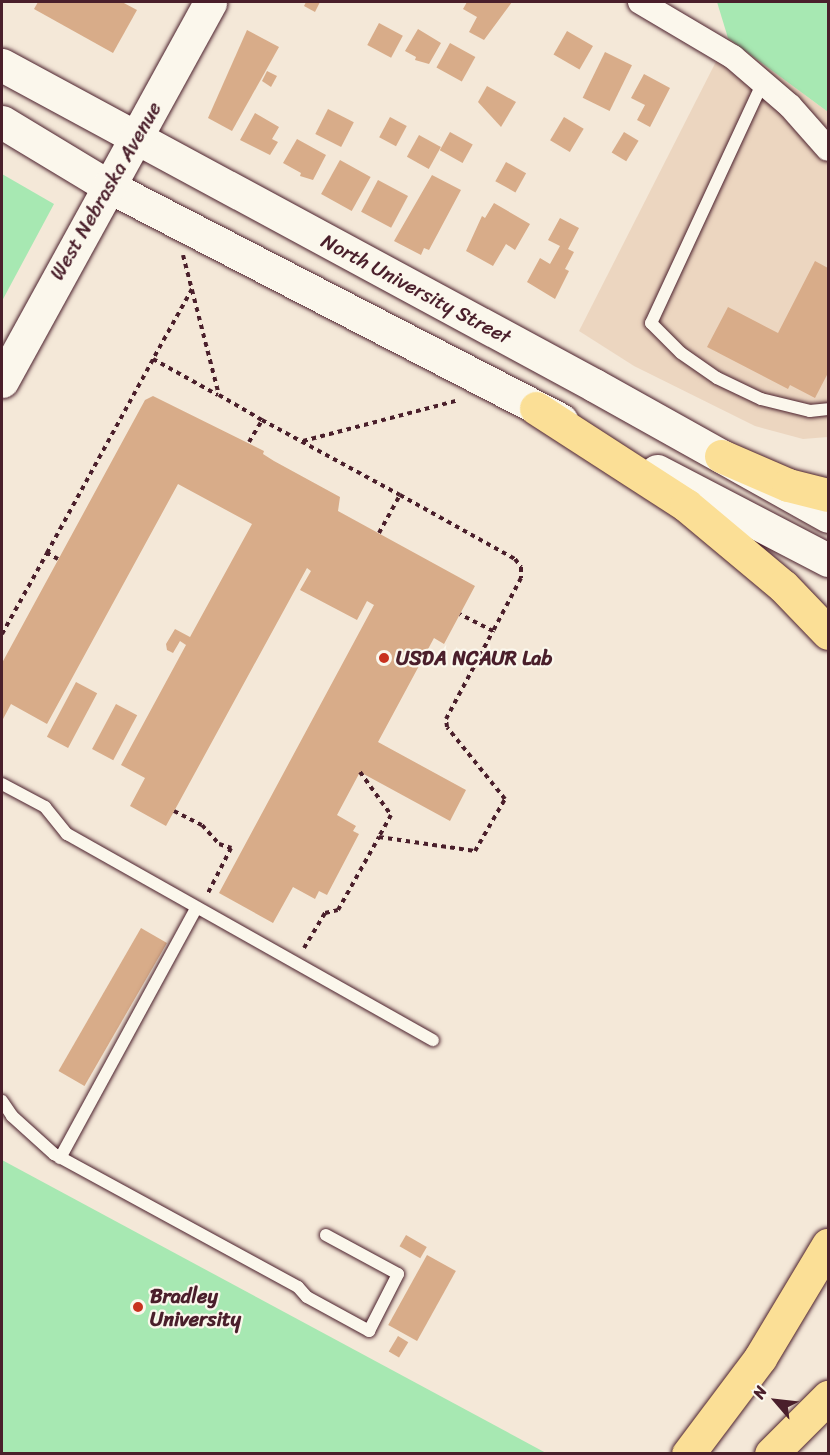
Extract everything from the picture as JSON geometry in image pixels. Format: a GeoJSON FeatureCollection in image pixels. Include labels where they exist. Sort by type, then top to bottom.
{"type":"FeatureCollection","features":[{"type":"Feature","properties":{"kind":"highway"},"geometry":{"type":"LineString","coordinates":[[536,408],[686,505],[783,586],[828,633]]}},
{"type":"Feature","properties":{"kind":"highway"},"geometry":{"type":"LineString","coordinates":[[721,456],[788,485],[828,495]]}},
{"type":"Feature","properties":{"kind":"highway"},"geometry":{"type":"LineString","coordinates":[[688,1454],[760,1358],[828,1245]]}},
{"type":"Feature","properties":{"kind":"highway"},"geometry":{"type":"LineString","coordinates":[[771,1454],[828,1397]]}},
{"type":"Feature","properties":{"kind":"main road","name":"West Nebraska Avenue"},"geometry":{"type":"LineString","coordinates":[[2,381],[108,186],[138,138],[210,2]]}},
{"type":"Feature","properties":{"kind":"main road","name":"North University Street"},"geometry":{"type":"LineString","coordinates":[[2,65],[828,516]]}},
{"type":"Feature","properties":{"kind":"main road"},"geometry":{"type":"LineString","coordinates":[[2,122],[108,186],[828,560]]}},
{"type":"Feature","properties":{"kind":"street"},"geometry":{"type":"LineString","coordinates":[[640,2],[714,42],[763,82],[828,149]]}},
{"type":"Feature","properties":{"kind":"lane"},"geometry":{"type":"LineString","coordinates":[[763,82],[651,323],[681,353],[717,378],[761,399],[810,411],[828,409]]}},
{"type":"Feature","properties":{"kind":"lane"},"geometry":{"type":"LineString","coordinates":[[2,784],[45,807],[67,834],[196,909],[433,1040]]}},
{"type":"Feature","properties":{"kind":"lane"},"geometry":{"type":"LineString","coordinates":[[60,1158],[196,909]]}},
{"type":"Feature","properties":{"kind":"lane"},"geometry":{"type":"LineString","coordinates":[[2,1101],[12,1116],[60,1158],[298,1287],[307,1297],[369,1331],[398,1274],[326,1235]]}},
{"type":"Feature","properties":{"kind":"path"},"geometry":{"type":"LineString","coordinates":[[182,250],[219,395]]}},
{"type":"Feature","properties":{"kind":"path"},"geometry":{"type":"LineString","coordinates":[[2,634],[192,289]]}},
{"type":"Feature","properties":{"kind":"path"},"geometry":{"type":"LineString","coordinates":[[153,359],[506,553],[521,567],[521,578],[446,719],[447,727],[505,799],[476,851],[379,837]]}},
{"type":"Feature","properties":{"kind":"path"},"geometry":{"type":"LineString","coordinates":[[303,441],[459,400]]}},
{"type":"Feature","properties":{"kind":"path"},"geometry":{"type":"LineString","coordinates":[[249,442],[262,420]]}},
{"type":"Feature","properties":{"kind":"path"},"geometry":{"type":"LineString","coordinates":[[379,533],[400,495]]}},
{"type":"Feature","properties":{"kind":"path"},"geometry":{"type":"LineString","coordinates":[[47,553],[58,559]]}},
{"type":"Feature","properties":{"kind":"path"},"geometry":{"type":"LineString","coordinates":[[460,614],[493,631]]}},
{"type":"Feature","properties":{"kind":"path"},"geometry":{"type":"LineString","coordinates":[[295,964],[325,912],[338,910],[391,815],[360,772]]}},
{"type":"Feature","properties":{"kind":"path"},"geometry":{"type":"LineString","coordinates":[[174,811],[201,825],[219,844],[231,848],[207,892],[216,897]]}},
{"type":"Feature","properties":{"kind":"path"},"geometry":{"type":"LineString","coordinates":[[297,941],[306,946]]}},
{"type":"Feature","properties":{"kind":"shaded area"},"geometry":{"type":"Polygon","coordinates":[[[728,38],[828,112],[828,437],[803,439],[755,426],[634,366],[579,331],[728,38]]]}},
{"type":"Feature","properties":{"kind":"green space"},"geometry":{"type":"Polygon","coordinates":[[[717,2],[828,2],[828,112],[728,38],[717,2]]]}},
{"type":"Feature","properties":{"kind":"green space"},"geometry":{"type":"Polygon","coordinates":[[[2,174],[54,204],[2,301],[2,174]]]}},
{"type":"Feature","properties":{"kind":"green space","name":"Bradley University"},"geometry":{"type":"Polygon","coordinates":[[[2,1160],[546,1453],[2,1453],[2,1160]]]}},
{"type":"Feature","properties":{"kind":"building"},"geometry":{"type":"Polygon","coordinates":[[[38,2],[122,2],[137,10],[113,53],[34,9],[38,2]]]}},
{"type":"Feature","properties":{"kind":"building"},"geometry":{"type":"Polygon","coordinates":[[[306,2],[320,2],[315,12],[304,6],[306,2]]]}},
{"type":"Feature","properties":{"kind":"building"},"geometry":{"type":"Polygon","coordinates":[[[467,2],[512,2],[484,40],[469,32],[477,17],[463,9],[467,2]]]}},
{"type":"Feature","properties":{"kind":"building"},"geometry":{"type":"Polygon","coordinates":[[[379,23],[403,36],[391,58],[367,45],[379,23]]]}},
{"type":"Feature","properties":{"kind":"building"},"geometry":{"type":"Polygon","coordinates":[[[418,29],[441,43],[429,64],[415,60],[416,57],[405,51],[418,29]]]}},
{"type":"Feature","properties":{"kind":"building"},"geometry":{"type":"Polygon","coordinates":[[[247,30],[279,47],[232,131],[208,118],[247,30]]]}},
{"type":"Feature","properties":{"kind":"building"},"geometry":{"type":"Polygon","coordinates":[[[567,31],[593,46],[579,69],[554,54],[567,31]]]}},
{"type":"Feature","properties":{"kind":"building"},"geometry":{"type":"Polygon","coordinates":[[[450,43],[475,57],[462,82],[436,67],[450,43]]]}},
{"type":"Feature","properties":{"kind":"building"},"geometry":{"type":"Polygon","coordinates":[[[605,52],[632,65],[610,111],[583,98],[605,52]]]}},
{"type":"Feature","properties":{"kind":"building"},"geometry":{"type":"Polygon","coordinates":[[[267,71],[277,76],[271,87],[262,81],[267,71]]]}},
{"type":"Feature","properties":{"kind":"building"},"geometry":{"type":"Polygon","coordinates":[[[644,74],[670,88],[650,127],[637,120],[645,105],[631,98],[644,74]]]}},
{"type":"Feature","properties":{"kind":"building"},"geometry":{"type":"Polygon","coordinates":[[[487,86],[516,102],[501,127],[478,102],[487,86]]]}},
{"type":"Feature","properties":{"kind":"building"},"geometry":{"type":"Polygon","coordinates":[[[328,109],[354,122],[341,147],[315,134],[328,109]]]}},
{"type":"Feature","properties":{"kind":"building"},"geometry":{"type":"Polygon","coordinates":[[[255,113],[279,127],[272,139],[278,142],[270,155],[240,140],[255,113]]]}},
{"type":"Feature","properties":{"kind":"building"},"geometry":{"type":"Polygon","coordinates":[[[390,117],[407,126],[396,146],[379,137],[390,117]]]}},
{"type":"Feature","properties":{"kind":"building"},"geometry":{"type":"Polygon","coordinates":[[[564,117],[584,129],[570,152],[550,140],[564,117]]]}},
{"type":"Feature","properties":{"kind":"building"},"geometry":{"type":"Polygon","coordinates":[[[450,132],[473,145],[463,163],[440,150],[450,132]]]}},
{"type":"Feature","properties":{"kind":"building"},"geometry":{"type":"Polygon","coordinates":[[[624,132],[639,141],[626,161],[612,153],[624,132]]]}},
{"type":"Feature","properties":{"kind":"building"},"geometry":{"type":"Polygon","coordinates":[[[419,135],[441,147],[429,169],[407,157],[419,135]]]}},
{"type":"Feature","properties":{"kind":"building"},"geometry":{"type":"Polygon","coordinates":[[[297,139],[326,155],[313,180],[300,176],[301,173],[283,163],[297,139]]]}},
{"type":"Feature","properties":{"kind":"building"},"geometry":{"type":"Polygon","coordinates":[[[340,160],[371,177],[352,211],[321,194],[340,160]]]}},
{"type":"Feature","properties":{"kind":"building"},"geometry":{"type":"Polygon","coordinates":[[[506,162],[526,173],[515,192],[495,181],[506,162]]]}},
{"type":"Feature","properties":{"kind":"building"},"geometry":{"type":"Polygon","coordinates":[[[432,175],[461,190],[429,250],[424,248],[421,255],[394,241],[432,175]]]}},
{"type":"Feature","properties":{"kind":"building"},"geometry":{"type":"Polygon","coordinates":[[[378,180],[408,196],[391,228],[361,212],[378,180]]]}},
{"type":"Feature","properties":{"kind":"building"},"geometry":{"type":"Polygon","coordinates":[[[494,203],[530,224],[515,250],[506,244],[493,266],[466,251],[482,216],[485,218],[494,203]]]}},
{"type":"Feature","properties":{"kind":"building"},"geometry":{"type":"Polygon","coordinates":[[[560,218],[579,228],[568,249],[574,252],[565,269],[569,271],[555,299],[527,282],[540,258],[550,264],[560,246],[548,240],[560,218]]]}},
{"type":"Feature","properties":{"kind":"building"},"geometry":{"type":"Polygon","coordinates":[[[815,261],[828,268],[828,373],[815,398],[790,385],[788,389],[707,347],[728,307],[778,333],[815,261]]]}},
{"type":"Feature","properties":{"kind":"building","name":"USDA NCAUR Lab"},"geometry":{"type":"Polygon","coordinates":[[[153,396],[264,451],[263,454],[274,461],[340,497],[338,511],[475,586],[444,644],[434,638],[378,742],[466,790],[450,821],[360,772],[337,815],[356,826],[353,831],[359,834],[327,895],[319,891],[315,899],[293,887],[273,923],[219,893],[374,605],[367,601],[357,620],[300,590],[311,571],[307,568],[166,826],[130,806],[145,778],[121,765],[186,645],[180,641],[173,653],[167,650],[166,644],[175,629],[190,637],[252,524],[178,484],[47,724],[11,704],[2,721],[2,663],[145,400],[153,396]]]}},
{"type":"Feature","properties":{"kind":"building"},"geometry":{"type":"Polygon","coordinates":[[[76,682],[97,693],[68,748],[47,737],[76,682]]]}},
{"type":"Feature","properties":{"kind":"building"},"geometry":{"type":"Polygon","coordinates":[[[116,704],[137,715],[113,760],[92,749],[116,704]]]}},
{"type":"Feature","properties":{"kind":"building"},"geometry":{"type":"Polygon","coordinates":[[[141,928],[167,943],[84,1086],[59,1071],[141,928]]]}},
{"type":"Feature","properties":{"kind":"building"},"geometry":{"type":"Polygon","coordinates":[[[406,1235],[427,1247],[420,1258],[400,1246],[406,1235]]]}},
{"type":"Feature","properties":{"kind":"building"},"geometry":{"type":"Polygon","coordinates":[[[427,1255],[456,1271],[417,1341],[388,1325],[427,1255]]]}},
{"type":"Feature","properties":{"kind":"building"},"geometry":{"type":"Polygon","coordinates":[[[398,1336],[408,1342],[399,1358],[389,1351],[398,1336]]]}},
{"type":"Feature","properties":{"kind":"place","name":"USDA NCAUR Lab"},"geometry":{"type":"Point","coordinates":[384,658]}},
{"type":"Feature","properties":{"kind":"place","name":"Bradley University"},"geometry":{"type":"Point","coordinates":[138,1307]}}]}
